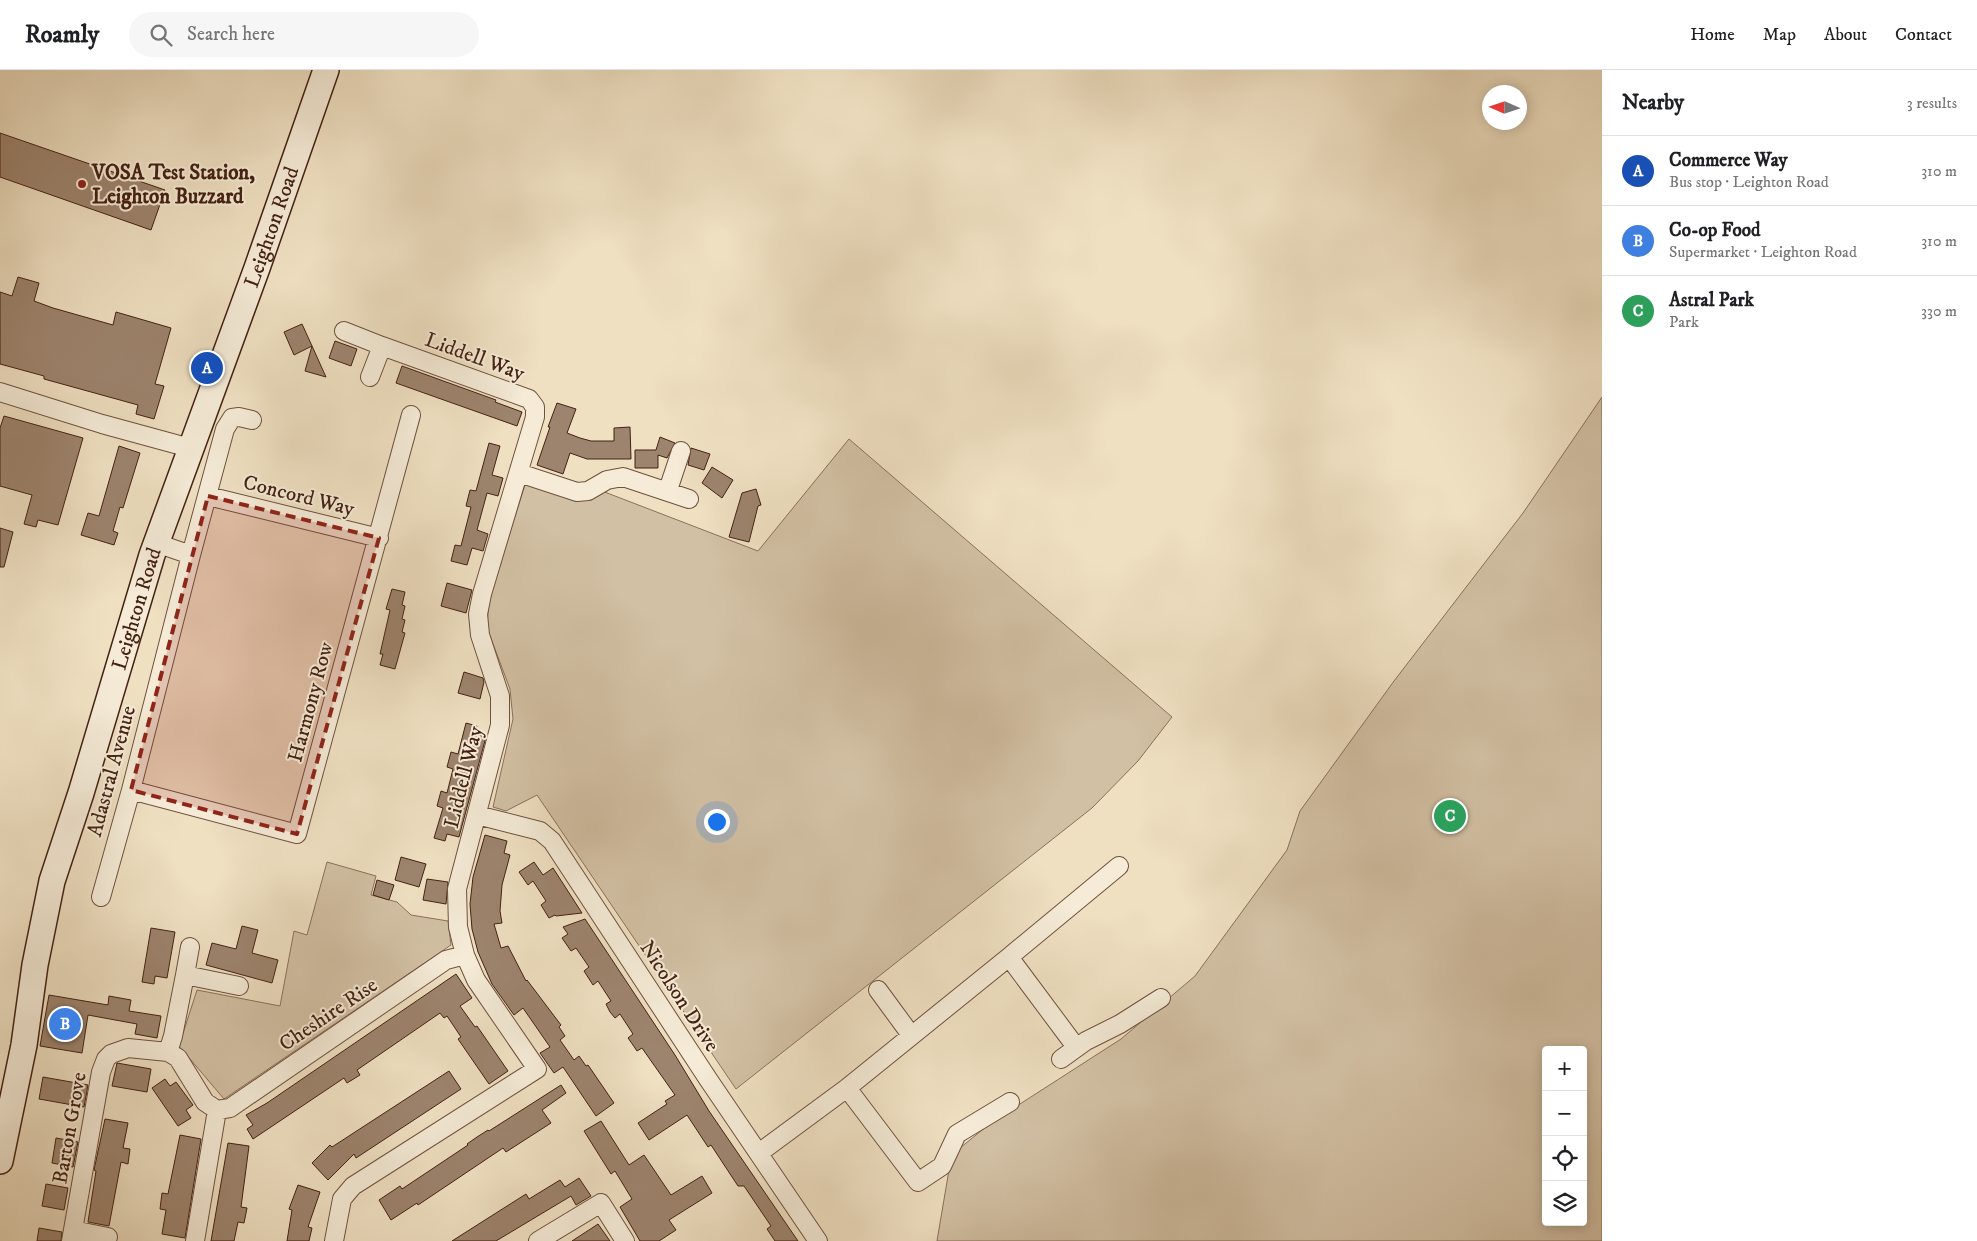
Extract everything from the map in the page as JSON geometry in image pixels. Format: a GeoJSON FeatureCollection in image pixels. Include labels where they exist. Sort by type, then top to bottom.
{"type":"FeatureCollection","features":[{"type":"Feature","properties":{"kind":"street","name":"Leighton Road"},"geometry":{"type":"LineString","coordinates":[[0,1161],[24,1044],[35,965],[52,881],[87,774],[156,543],[257,268],[326,70]]}},
{"type":"Feature","properties":{"kind":"street"},"geometry":{"type":"LineString","coordinates":[[344,331],[382,346],[370,377]]}},
{"type":"Feature","properties":{"kind":"street","name":"Liddell Way"},"geometry":{"type":"LineString","coordinates":[[334,1241],[342,1199],[353,1186],[537,1069],[476,980],[465,955],[458,927],[457,889],[500,725],[500,696],[480,635],[478,614],[482,594],[535,417],[535,407],[529,399],[382,346]]}},
{"type":"Feature","properties":{"kind":"street"},"geometry":{"type":"LineString","coordinates":[[0,392],[102,424],[190,448]]}},
{"type":"Feature","properties":{"kind":"street","name":"Harmony Row"},"geometry":{"type":"LineString","coordinates":[[131,790],[297,834],[411,415]]}},
{"type":"Feature","properties":{"kind":"street","name":"Adastral Avenue"},"geometry":{"type":"LineString","coordinates":[[101,897],[131,790],[191,554],[228,423],[232,418],[239,417],[252,420]]}},
{"type":"Feature","properties":{"kind":"street"},"geometry":{"type":"LineString","coordinates":[[668,490],[681,452]]}},
{"type":"Feature","properties":{"kind":"street"},"geometry":{"type":"LineString","coordinates":[[519,473],[577,492],[588,491],[607,480],[623,477],[668,490],[690,499]]}},
{"type":"Feature","properties":{"kind":"street","name":"Concord Way"},"geometry":{"type":"LineString","coordinates":[[208,496],[379,538]]}},
{"type":"Feature","properties":{"kind":"street"},"geometry":{"type":"LineString","coordinates":[[156,543],[191,554]]}},
{"type":"Feature","properties":{"kind":"street","name":"Nicolson Drive"},"geometry":{"type":"LineString","coordinates":[[477,816],[540,831],[552,841],[818,1241]]}},
{"type":"Feature","properties":{"kind":"street"},"geometry":{"type":"LineString","coordinates":[[759,1153],[847,1088],[1119,866]]}},
{"type":"Feature","properties":{"kind":"street"},"geometry":{"type":"LineString","coordinates":[[190,947],[173,1036],[168,1052],[178,1058],[205,1102],[217,1110],[195,1241]]}},
{"type":"Feature","properties":{"kind":"street","name":"Cheshire Rise"},"geometry":{"type":"LineString","coordinates":[[217,1110],[230,1108],[446,960],[465,955]]}},
{"type":"Feature","properties":{"kind":"street"},"geometry":{"type":"LineString","coordinates":[[1009,957],[1076,1047]]}},
{"type":"Feature","properties":{"kind":"street"},"geometry":{"type":"LineString","coordinates":[[185,975],[239,986]]}},
{"type":"Feature","properties":{"kind":"street"},"geometry":{"type":"LineString","coordinates":[[878,990],[911,1035]]}},
{"type":"Feature","properties":{"kind":"street"},"geometry":{"type":"LineString","coordinates":[[1061,1059],[1076,1047],[1120,1024],[1162,998]]}},
{"type":"Feature","properties":{"kind":"street","name":"Barton Grove"},"geometry":{"type":"LineString","coordinates":[[72,1236],[101,1072],[106,1059],[111,1054],[128,1048],[168,1052]]}},
{"type":"Feature","properties":{"kind":"street"},"geometry":{"type":"LineString","coordinates":[[847,1088],[918,1182],[942,1166],[957,1134],[1010,1102]]}},
{"type":"Feature","properties":{"kind":"street"},"geometry":{"type":"LineString","coordinates":[[538,1241],[601,1203],[625,1241]]}},
{"type":"Feature","properties":{"kind":"street"},"geometry":{"type":"LineString","coordinates":[[72,1236],[108,1237]]}},
{"type":"Feature","properties":{"kind":"highlighted area"},"geometry":{"type":"Polygon","coordinates":[[[208,496],[379,538],[297,834],[131,790],[208,496]]]}},
{"type":"Feature","properties":{"kind":"shaded area"},"geometry":{"type":"Polygon","coordinates":[[[1602,397],[1602,1241],[937,1241],[950,1164],[960,1148],[992,1122],[1121,1039],[1195,976],[1287,850],[1300,811],[1394,681],[1523,513],[1602,397]]]}},
{"type":"Feature","properties":{"kind":"shaded area"},"geometry":{"type":"Polygon","coordinates":[[[849,439],[1172,717],[1138,761],[1092,808],[736,1089],[537,795],[506,811],[493,807],[513,719],[510,689],[487,628],[489,598],[526,482],[572,500],[602,491],[758,551],[849,439]]]}},
{"type":"Feature","properties":{"kind":"shaded area"},"geometry":{"type":"Polygon","coordinates":[[[327,862],[376,876],[371,895],[397,902],[411,915],[448,921],[451,945],[224,1099],[179,1046],[197,990],[280,1006],[294,931],[307,935],[327,862]]]}},
{"type":"Feature","properties":{"kind":"building","name":"VOSA Test Station, Leighton Buzzard"},"geometry":{"type":"Polygon","coordinates":[[[0,133],[165,190],[151,230],[0,177],[0,133]]]}},
{"type":"Feature","properties":{"kind":"building"},"geometry":{"type":"Polygon","coordinates":[[[18,277],[39,283],[34,301],[53,308],[113,325],[116,312],[171,328],[155,384],[164,386],[154,419],[136,414],[138,405],[44,379],[44,376],[0,364],[0,292],[12,296],[18,277]]]}},
{"type":"Feature","properties":{"kind":"building"},"geometry":{"type":"Polygon","coordinates":[[[302,324],[312,346],[294,355],[284,332],[302,324]]]}},
{"type":"Feature","properties":{"kind":"building"},"geometry":{"type":"Polygon","coordinates":[[[335,341],[357,349],[351,366],[329,358],[335,341]]]}},
{"type":"Feature","properties":{"kind":"building"},"geometry":{"type":"Polygon","coordinates":[[[312,346],[326,377],[305,371],[312,346]]]}},
{"type":"Feature","properties":{"kind":"building"},"geometry":{"type":"Polygon","coordinates":[[[402,366],[496,400],[495,402],[522,412],[517,426],[396,383],[402,366]]]}},
{"type":"Feature","properties":{"kind":"building"},"geometry":{"type":"Polygon","coordinates":[[[557,403],[576,409],[567,433],[580,438],[591,441],[614,441],[614,428],[630,427],[631,459],[587,459],[570,453],[563,474],[537,465],[557,403]]]}},
{"type":"Feature","properties":{"kind":"building"},"geometry":{"type":"Polygon","coordinates":[[[4,416],[83,438],[58,525],[38,520],[36,527],[24,524],[32,495],[0,486],[0,428],[4,416]]]}},
{"type":"Feature","properties":{"kind":"building"},"geometry":{"type":"Polygon","coordinates":[[[660,437],[675,443],[667,458],[658,455],[658,468],[635,468],[635,450],[656,450],[660,437]]]}},
{"type":"Feature","properties":{"kind":"building"},"geometry":{"type":"Polygon","coordinates":[[[489,443],[500,446],[492,475],[503,478],[498,496],[487,493],[477,530],[488,534],[483,551],[472,548],[467,565],[451,561],[455,545],[461,546],[471,507],[466,506],[470,490],[476,491],[489,443]]]}},
{"type":"Feature","properties":{"kind":"building"},"geometry":{"type":"Polygon","coordinates":[[[119,446],[140,453],[123,508],[120,507],[113,531],[118,533],[114,545],[81,535],[88,513],[99,516],[119,446]]]}},
{"type":"Feature","properties":{"kind":"building"},"geometry":{"type":"Polygon","coordinates":[[[691,448],[710,454],[704,470],[688,465],[691,448]]]}},
{"type":"Feature","properties":{"kind":"building"},"geometry":{"type":"Polygon","coordinates":[[[712,467],[733,480],[722,498],[702,483],[712,467]]]}},
{"type":"Feature","properties":{"kind":"building"},"geometry":{"type":"Polygon","coordinates":[[[756,489],[761,505],[758,506],[749,542],[729,537],[742,493],[756,489]]]}},
{"type":"Feature","properties":{"kind":"building"},"geometry":{"type":"Polygon","coordinates":[[[0,528],[13,532],[4,567],[0,567],[0,528]]]}},
{"type":"Feature","properties":{"kind":"building"},"geometry":{"type":"Polygon","coordinates":[[[447,583],[472,590],[466,613],[441,606],[447,583]]]}},
{"type":"Feature","properties":{"kind":"building"},"geometry":{"type":"Polygon","coordinates":[[[392,589],[405,592],[402,605],[405,606],[402,619],[405,620],[402,632],[405,633],[395,669],[380,665],[383,654],[380,654],[390,610],[386,609],[392,589]]]}},
{"type":"Feature","properties":{"kind":"building"},"geometry":{"type":"Polygon","coordinates":[[[464,672],[483,678],[484,682],[480,699],[458,693],[464,672]]]}},
{"type":"Feature","properties":{"kind":"building"},"geometry":{"type":"Polygon","coordinates":[[[466,723],[477,726],[475,734],[486,737],[459,837],[447,834],[445,841],[434,838],[443,808],[437,806],[441,791],[447,793],[453,769],[447,767],[451,752],[458,754],[466,723]]]}},
{"type":"Feature","properties":{"kind":"building"},"geometry":{"type":"Polygon","coordinates":[[[485,835],[507,841],[504,853],[510,855],[502,885],[500,911],[502,923],[494,924],[501,948],[508,946],[526,981],[561,1025],[559,1027],[565,1036],[560,1040],[574,1060],[579,1056],[586,1066],[588,1065],[614,1103],[596,1116],[563,1067],[554,1073],[540,1053],[550,1047],[523,1008],[514,1015],[492,984],[478,952],[472,929],[470,904],[473,877],[485,835]]]}},
{"type":"Feature","properties":{"kind":"building"},"geometry":{"type":"Polygon","coordinates":[[[401,857],[426,864],[419,887],[395,880],[401,857]]]}},
{"type":"Feature","properties":{"kind":"building"},"geometry":{"type":"Polygon","coordinates":[[[534,862],[543,875],[553,868],[582,913],[555,915],[549,918],[541,905],[546,901],[533,881],[528,885],[519,872],[534,862]]]}},
{"type":"Feature","properties":{"kind":"building"},"geometry":{"type":"Polygon","coordinates":[[[427,879],[448,882],[446,904],[423,900],[427,879]]]}},
{"type":"Feature","properties":{"kind":"building"},"geometry":{"type":"Polygon","coordinates":[[[377,880],[394,885],[389,900],[373,895],[377,880]]]}},
{"type":"Feature","properties":{"kind":"building"},"geometry":{"type":"Polygon","coordinates":[[[585,919],[675,1055],[709,1111],[798,1241],[775,1241],[767,1229],[771,1226],[744,1186],[738,1186],[711,1145],[708,1147],[687,1115],[649,1140],[638,1123],[667,1104],[665,1101],[675,1095],[642,1048],[637,1051],[628,1038],[633,1034],[620,1014],[615,1018],[610,1012],[606,1004],[611,1001],[598,981],[593,985],[584,971],[589,967],[576,948],[571,951],[562,938],[568,934],[563,927],[585,919]]]}},
{"type":"Feature","properties":{"kind":"building"},"geometry":{"type":"Polygon","coordinates":[[[242,926],[258,930],[252,953],[278,960],[272,983],[206,965],[212,943],[236,949],[242,926]]]}},
{"type":"Feature","properties":{"kind":"building"},"geometry":{"type":"Polygon","coordinates":[[[151,928],[175,932],[167,978],[155,976],[154,984],[142,982],[151,928]]]}},
{"type":"Feature","properties":{"kind":"building"},"geometry":{"type":"Polygon","coordinates":[[[456,974],[472,998],[460,1006],[475,1027],[477,1026],[508,1071],[489,1084],[458,1039],[461,1037],[447,1016],[444,1018],[440,1013],[357,1070],[360,1075],[347,1083],[344,1078],[253,1139],[247,1129],[253,1125],[246,1115],[267,1103],[456,974]]]}},
{"type":"Feature","properties":{"kind":"building"},"geometry":{"type":"Polygon","coordinates":[[[49,995],[108,1005],[109,996],[131,1000],[129,1011],[161,1016],[157,1038],[135,1034],[137,1024],[88,1015],[82,1053],[40,1046],[49,995]]]}},
{"type":"Feature","properties":{"kind":"building"},"geometry":{"type":"Polygon","coordinates":[[[117,1063],[151,1069],[147,1092],[112,1086],[117,1063]]]}},
{"type":"Feature","properties":{"kind":"building"},"geometry":{"type":"Polygon","coordinates":[[[449,1071],[461,1089],[356,1158],[354,1154],[328,1180],[312,1163],[330,1145],[332,1147],[449,1071]]]}},
{"type":"Feature","properties":{"kind":"building"},"geometry":{"type":"Polygon","coordinates":[[[43,1077],[88,1085],[84,1107],[39,1099],[43,1077]]]}},
{"type":"Feature","properties":{"kind":"building"},"geometry":{"type":"Polygon","coordinates":[[[165,1079],[170,1086],[176,1082],[193,1105],[186,1110],[191,1118],[178,1126],[152,1088],[165,1079]]]}},
{"type":"Feature","properties":{"kind":"building"},"geometry":{"type":"Polygon","coordinates":[[[561,1085],[566,1093],[542,1110],[551,1123],[506,1152],[503,1148],[418,1205],[417,1203],[391,1220],[379,1200],[400,1186],[402,1189],[477,1137],[561,1085]]]}},
{"type":"Feature","properties":{"kind":"building"},"geometry":{"type":"Polygon","coordinates":[[[105,1119],[128,1123],[123,1148],[130,1149],[128,1164],[121,1162],[109,1226],[88,1222],[96,1171],[94,1170],[105,1119]]]}},
{"type":"Feature","properties":{"kind":"building"},"geometry":{"type":"Polygon","coordinates":[[[601,1121],[629,1165],[644,1155],[671,1195],[702,1176],[712,1193],[669,1220],[676,1230],[659,1241],[640,1241],[620,1207],[632,1199],[615,1171],[611,1174],[584,1131],[601,1121]]]}},
{"type":"Feature","properties":{"kind":"building"},"geometry":{"type":"Polygon","coordinates":[[[180,1135],[201,1139],[185,1238],[162,1234],[166,1210],[160,1209],[162,1193],[168,1194],[180,1135]]]}},
{"type":"Feature","properties":{"kind":"building"},"geometry":{"type":"Polygon","coordinates":[[[56,1138],[78,1142],[73,1167],[52,1163],[56,1138]]]}},
{"type":"Feature","properties":{"kind":"building"},"geometry":{"type":"Polygon","coordinates":[[[228,1143],[249,1146],[241,1207],[247,1208],[244,1223],[238,1222],[234,1241],[211,1241],[228,1143]]]}},
{"type":"Feature","properties":{"kind":"building"},"geometry":{"type":"Polygon","coordinates":[[[579,1178],[591,1196],[576,1205],[571,1196],[496,1241],[452,1241],[526,1194],[529,1199],[560,1180],[565,1187],[579,1178]]]}},
{"type":"Feature","properties":{"kind":"building"},"geometry":{"type":"Polygon","coordinates":[[[46,1184],[68,1188],[64,1210],[42,1206],[46,1184]]]}},
{"type":"Feature","properties":{"kind":"building"},"geometry":{"type":"Polygon","coordinates":[[[298,1185],[320,1192],[308,1227],[312,1228],[309,1241],[287,1241],[292,1210],[289,1209],[298,1185]]]}},
{"type":"Feature","properties":{"kind":"building"},"geometry":{"type":"Polygon","coordinates":[[[598,1224],[610,1241],[572,1241],[589,1230],[598,1224]]]}},
{"type":"Feature","properties":{"kind":"building"},"geometry":{"type":"Polygon","coordinates":[[[39,1228],[62,1232],[61,1241],[37,1241],[39,1228]]]}},
{"type":"Feature","properties":{"kind":"place","name":"VOSA Test Station, Leighton Buzzard"},"geometry":{"type":"Point","coordinates":[82,184]}},
{"type":"Feature","properties":{"kind":"place","name":"Commerce Way"},"geometry":{"type":"Point","coordinates":[207,368]}},
{"type":"Feature","properties":{"kind":"place","name":"Astral Park"},"geometry":{"type":"Point","coordinates":[1450,816]}},
{"type":"Feature","properties":{"kind":"place","name":"Co-op Food"},"geometry":{"type":"Point","coordinates":[65,1024]}}]}
